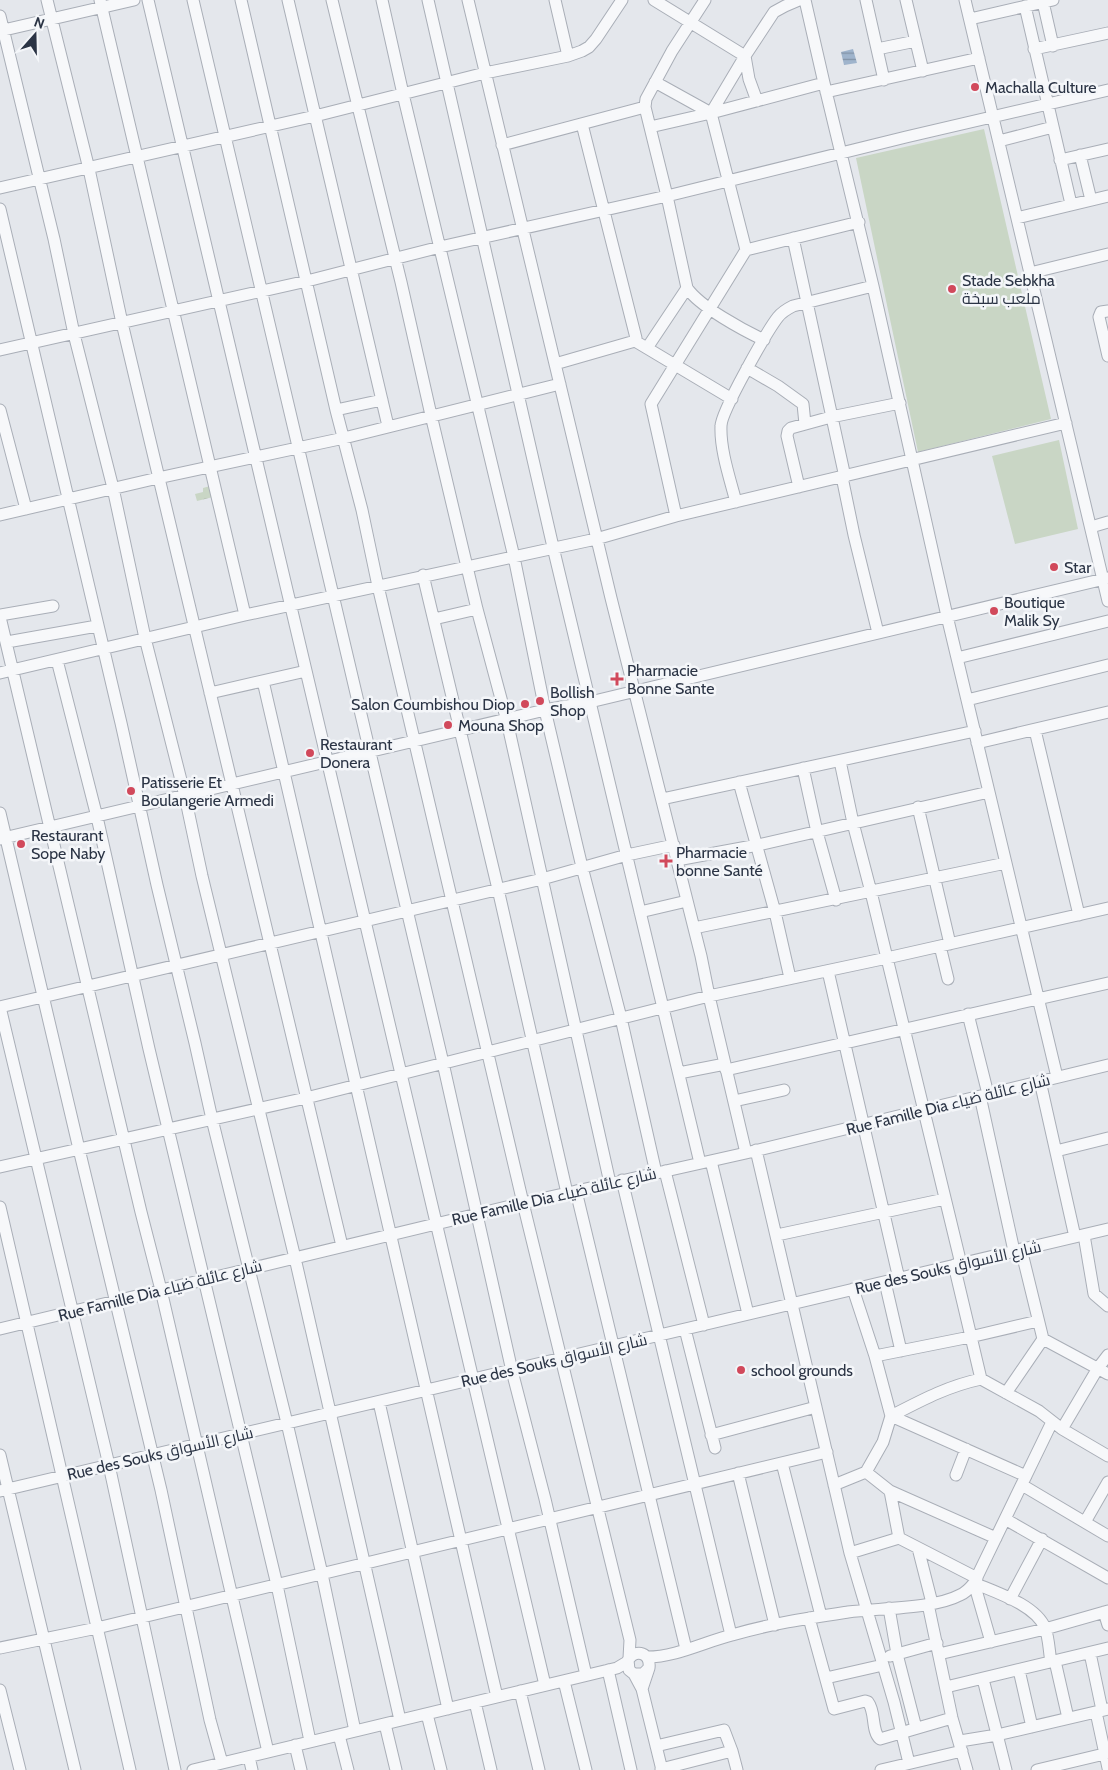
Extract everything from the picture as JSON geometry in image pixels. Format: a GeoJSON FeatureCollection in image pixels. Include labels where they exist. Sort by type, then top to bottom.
{"type":"FeatureCollection","features":[{"type":"Feature","properties":{"kind":"street"},"geometry":{"type":"LineString","coordinates":[[47,0],[89,169],[158,478],[342,1246]]}},
{"type":"Feature","properties":{"kind":"street"},"geometry":{"type":"LineString","coordinates":[[2,30],[101,3],[134,0]]}},
{"type":"Feature","properties":{"kind":"street"},"geometry":{"type":"LineString","coordinates":[[148,0],[544,1685]]}},
{"type":"Feature","properties":{"kind":"street"},"geometry":{"type":"LineString","coordinates":[[193,0],[408,911],[512,1371],[550,1519],[586,1675]]}},
{"type":"Feature","properties":{"kind":"street"},"geometry":{"type":"LineString","coordinates":[[241,0],[336,410],[362,510],[487,1052],[630,1640],[630,1666],[642,1689],[662,1770],[702,1765],[732,1751]]}},
{"type":"Feature","properties":{"kind":"street"},"geometry":{"type":"LineString","coordinates":[[288,0],[388,426]]}},
{"type":"Feature","properties":{"kind":"street"},"geometry":{"type":"LineString","coordinates":[[332,0],[395,258],[477,609],[507,720],[610,1183]]}},
{"type":"Feature","properties":{"kind":"street"},"geometry":{"type":"LineString","coordinates":[[382,0],[514,557],[545,710],[582,867],[660,1172],[704,1325]]}},
{"type":"Feature","properties":{"kind":"street"},"geometry":{"type":"LineString","coordinates":[[428,0],[553,547],[679,1073],[748,1314]]}},
{"type":"Feature","properties":{"kind":"street"},"geometry":{"type":"LineString","coordinates":[[468,0],[596,538],[674,845],[734,1101],[777,1235],[850,1552],[894,1702],[909,1763]]}},
{"type":"Feature","properties":{"kind":"street"},"geometry":{"type":"LineString","coordinates":[[555,0],[568,56]]}},
{"type":"Feature","properties":{"kind":"street"},"geometry":{"type":"LineString","coordinates":[[0,188],[315,116],[485,73],[568,56],[582,51],[596,40],[622,0]]}},
{"type":"Feature","properties":{"kind":"street"},"geometry":{"type":"LineString","coordinates":[[654,0],[745,56],[749,79],[756,101]]}},
{"type":"Feature","properties":{"kind":"street"},"geometry":{"type":"LineString","coordinates":[[705,0],[672,51],[646,99],[645,107],[687,288],[694,296],[739,328],[764,340]]}},
{"type":"Feature","properties":{"kind":"street"},"geometry":{"type":"LineString","coordinates":[[746,250],[710,113],[774,12],[799,0]]}},
{"type":"Feature","properties":{"kind":"street"},"geometry":{"type":"LineString","coordinates":[[806,0],[825,88],[874,286],[947,616],[1057,1077]]}},
{"type":"Feature","properties":{"kind":"street"},"geometry":{"type":"LineString","coordinates":[[866,0],[884,80]]}},
{"type":"Feature","properties":{"kind":"street"},"geometry":{"type":"LineString","coordinates":[[906,0],[923,71]]}},
{"type":"Feature","properties":{"kind":"street"},"geometry":{"type":"LineString","coordinates":[[965,0],[1090,527],[1105,578],[1108,601]]}},
{"type":"Feature","properties":{"kind":"street"},"geometry":{"type":"LineString","coordinates":[[970,19],[1048,1],[1053,46]]}},
{"type":"Feature","properties":{"kind":"street"},"geometry":{"type":"LineString","coordinates":[[101,3],[245,615]]}},
{"type":"Feature","properties":{"kind":"street"},"geometry":{"type":"LineString","coordinates":[[1025,6],[1071,204]]}},
{"type":"Feature","properties":{"kind":"street"},"geometry":{"type":"LineString","coordinates":[[0,16],[54,238],[74,334],[113,488],[145,638],[185,796],[202,876],[295,1258],[400,1720]]}},
{"type":"Feature","properties":{"kind":"street"},"geometry":{"type":"LineString","coordinates":[[1034,49],[1108,33]]}},
{"type":"Feature","properties":{"kind":"street"},"geometry":{"type":"LineString","coordinates":[[877,49],[916,41]]}},
{"type":"Feature","properties":{"kind":"street"},"geometry":{"type":"LineString","coordinates":[[650,127],[756,101],[825,88],[884,80],[979,58]]}},
{"type":"Feature","properties":{"kind":"street"},"geometry":{"type":"LineString","coordinates":[[655,82],[710,113]]}},
{"type":"Feature","properties":{"kind":"street"},"geometry":{"type":"LineString","coordinates":[[0,350],[307,281],[440,247],[604,211],[1108,90]]}},
{"type":"Feature","properties":{"kind":"street"},"geometry":{"type":"LineString","coordinates":[[502,145],[645,107]]}},
{"type":"Feature","properties":{"kind":"street"},"geometry":{"type":"LineString","coordinates":[[582,124],[636,338],[635,342]]}},
{"type":"Feature","properties":{"kind":"street"},"geometry":{"type":"LineString","coordinates":[[999,141],[1053,127]]}},
{"type":"Feature","properties":{"kind":"street"},"geometry":{"type":"LineString","coordinates":[[1060,160],[1108,149]]}},
{"type":"Feature","properties":{"kind":"street"},"geometry":{"type":"LineString","coordinates":[[1080,155],[1091,200]]}},
{"type":"Feature","properties":{"kind":"street"},"geometry":{"type":"LineString","coordinates":[[1017,218],[1108,196]]}},
{"type":"Feature","properties":{"kind":"street"},"geometry":{"type":"LineString","coordinates":[[0,210],[212,1119],[287,1423],[356,1731]]}},
{"type":"Feature","properties":{"kind":"street"},"geometry":{"type":"LineString","coordinates":[[676,516],[651,404],[674,364],[746,250],[859,222]]}},
{"type":"Feature","properties":{"kind":"street"},"geometry":{"type":"LineString","coordinates":[[792,238],[832,418],[854,535],[878,633]]}},
{"type":"Feature","properties":{"kind":"street"},"geometry":{"type":"LineString","coordinates":[[1030,273],[1108,254]]}},
{"type":"Feature","properties":{"kind":"street"},"geometry":{"type":"LineString","coordinates":[[736,502],[720,427],[748,368],[778,317],[786,310],[807,303],[874,286]]}},
{"type":"Feature","properties":{"kind":"street"},"geometry":{"type":"LineString","coordinates":[[647,348],[687,288]]}},
{"type":"Feature","properties":{"kind":"street"},"geometry":{"type":"LineString","coordinates":[[1108,311],[1101,312],[1099,315],[1106,336],[1108,356]]}},
{"type":"Feature","properties":{"kind":"street"},"geometry":{"type":"LineString","coordinates":[[556,364],[635,342],[732,399]]}},
{"type":"Feature","properties":{"kind":"street"},"geometry":{"type":"LineString","coordinates":[[748,368],[803,404],[805,424]]}},
{"type":"Feature","properties":{"kind":"street"},"geometry":{"type":"LineString","coordinates":[[0,516],[113,488],[344,438],[560,384]]}},
{"type":"Feature","properties":{"kind":"street"},"geometry":{"type":"LineString","coordinates":[[336,410],[382,400]]}},
{"type":"Feature","properties":{"kind":"street"},"geometry":{"type":"LineString","coordinates":[[799,487],[787,436],[791,428],[900,403]]}},
{"type":"Feature","properties":{"kind":"street"},"geometry":{"type":"LineString","coordinates":[[0,410],[26,509]]}},
{"type":"Feature","properties":{"kind":"street"},"geometry":{"type":"LineString","coordinates":[[0,674],[245,615],[596,538],[676,516],[1066,423]]}},
{"type":"Feature","properties":{"kind":"street"},"geometry":{"type":"LineString","coordinates":[[1090,527],[1108,522]]}},
{"type":"Feature","properties":{"kind":"street"},"geometry":{"type":"LineString","coordinates":[[423,575],[532,1040],[613,1347],[686,1649]]}},
{"type":"Feature","properties":{"kind":"street"},"geometry":{"type":"LineString","coordinates":[[3,839],[460,732],[545,710],[590,702],[1105,578]]}},
{"type":"Feature","properties":{"kind":"street"},"geometry":{"type":"LineString","coordinates":[[53,606],[0,616],[161,1290],[268,1752]]}},
{"type":"Feature","properties":{"kind":"street"},"geometry":{"type":"LineString","coordinates":[[434,619],[477,609]]}},
{"type":"Feature","properties":{"kind":"street"},"geometry":{"type":"LineString","coordinates":[[957,658],[1108,621]]}},
{"type":"Feature","properties":{"kind":"street"},"geometry":{"type":"LineString","coordinates":[[7,642],[97,626]]}},
{"type":"Feature","properties":{"kind":"street"},"geometry":{"type":"LineString","coordinates":[[56,660],[97,817],[132,976],[242,1434],[277,1585],[310,1741]]}},
{"type":"Feature","properties":{"kind":"street"},"geometry":{"type":"LineString","coordinates":[[967,700],[1108,665]]}},
{"type":"Feature","properties":{"kind":"street"},"geometry":{"type":"LineString","coordinates":[[210,692],[306,672]]}},
{"type":"Feature","properties":{"kind":"street"},"geometry":{"type":"LineString","coordinates":[[263,681],[497,1697]]}},
{"type":"Feature","properties":{"kind":"street"},"geometry":{"type":"LineString","coordinates":[[662,799],[840,761],[976,737],[1035,730],[1108,712]]}},
{"type":"Feature","properties":{"kind":"street"},"geometry":{"type":"LineString","coordinates":[[1035,730],[1079,915]]}},
{"type":"Feature","properties":{"kind":"street"},"geometry":{"type":"LineString","coordinates":[[840,761],[853,823],[946,1199],[970,1337],[981,1378]]}},
{"type":"Feature","properties":{"kind":"street"},"geometry":{"type":"LineString","coordinates":[[803,768],[817,832],[836,900]]}},
{"type":"Feature","properties":{"kind":"street"},"geometry":{"type":"LineString","coordinates":[[739,782],[758,845],[790,978]]}},
{"type":"Feature","properties":{"kind":"street"},"geometry":{"type":"LineString","coordinates":[[676,860],[758,845],[989,792]]}},
{"type":"Feature","properties":{"kind":"street"},"geometry":{"type":"LineString","coordinates":[[918,807],[935,878],[948,979]]}},
{"type":"Feature","properties":{"kind":"street"},"geometry":{"type":"LineString","coordinates":[[0,812],[3,839],[153,1455],[210,1720],[222,1763]]}},
{"type":"Feature","properties":{"kind":"street"},"geometry":{"type":"LineString","coordinates":[[176,1770],[109,1465],[0,1008],[542,879],[627,855],[674,845]]}},
{"type":"Feature","properties":{"kind":"street"},"geometry":{"type":"LineString","coordinates":[[694,928],[836,900],[1006,863]]}},
{"type":"Feature","properties":{"kind":"street"},"geometry":{"type":"LineString","coordinates":[[640,912],[687,901]]}},
{"type":"Feature","properties":{"kind":"street"},"geometry":{"type":"LineString","coordinates":[[0,1167],[306,1098],[709,996],[1108,908]]}},
{"type":"Feature","properties":{"kind":"street"},"geometry":{"type":"LineString","coordinates":[[828,971],[899,1278]]}},
{"type":"Feature","properties":{"kind":"street"},"geometry":{"type":"LineString","coordinates":[[679,1073],[726,1067],[1108,983]]}},
{"type":"Feature","properties":{"kind":"street"},"geometry":{"type":"LineString","coordinates":[[968,1014],[1018,1250],[1043,1339],[1103,1371]]}},
{"type":"Feature","properties":{"kind":"street","name":"Rue Famille Dia شارع عائلة ضياء"},"geometry":{"type":"LineString","coordinates":[[0,1329],[391,1234],[705,1162],[1108,1065]]}},
{"type":"Feature","properties":{"kind":"street"},"geometry":{"type":"LineString","coordinates":[[1040,1081],[1056,1151],[1094,1294],[1108,1306]]}},
{"type":"Feature","properties":{"kind":"street"},"geometry":{"type":"LineString","coordinates":[[734,1101],[784,1090]]}},
{"type":"Feature","properties":{"kind":"street"},"geometry":{"type":"LineString","coordinates":[[1056,1151],[1108,1138]]}},
{"type":"Feature","properties":{"kind":"street"},"geometry":{"type":"LineString","coordinates":[[622,1180],[732,1635]]}},
{"type":"Feature","properties":{"kind":"street"},"geometry":{"type":"LineString","coordinates":[[777,1235],[946,1199]]}},
{"type":"Feature","properties":{"kind":"street"},"geometry":{"type":"LineString","coordinates":[[0,1208],[130,1770]]}},
{"type":"Feature","properties":{"kind":"street","name":"Rue des Souks شارع الأسواق"},"geometry":{"type":"LineString","coordinates":[[4,1490],[1108,1229]]}},
{"type":"Feature","properties":{"kind":"street"},"geometry":{"type":"LineString","coordinates":[[885,1282],[901,1350]]}},
{"type":"Feature","properties":{"kind":"street"},"geometry":{"type":"LineString","coordinates":[[834,1485],[866,1472],[883,1442],[891,1416],[875,1356],[853,1289]]}},
{"type":"Feature","properties":{"kind":"street"},"geometry":{"type":"LineString","coordinates":[[875,1356],[1038,1321]]}},
{"type":"Feature","properties":{"kind":"street"},"geometry":{"type":"LineString","coordinates":[[685,1329],[715,1448]]}},
{"type":"Feature","properties":{"kind":"street"},"geometry":{"type":"LineString","coordinates":[[1006,1393],[1043,1339]]}},
{"type":"Feature","properties":{"kind":"street"},"geometry":{"type":"LineString","coordinates":[[630,1666],[636,1653],[647,1660],[732,1635],[775,1625],[821,1616],[930,1604],[962,1595],[969,1590],[975,1580],[1024,1480],[1057,1426],[1103,1371],[1108,1355]]}},
{"type":"Feature","properties":{"kind":"street"},"geometry":{"type":"LineString","coordinates":[[891,1416],[959,1383],[981,1378],[1039,1411],[1057,1426],[1108,1456]]}},
{"type":"Feature","properties":{"kind":"street"},"geometry":{"type":"LineString","coordinates":[[379,1402],[448,1709]]}},
{"type":"Feature","properties":{"kind":"street"},"geometry":{"type":"LineString","coordinates":[[711,1435],[816,1407]]}},
{"type":"Feature","properties":{"kind":"street"},"geometry":{"type":"LineString","coordinates":[[891,1416],[966,1449],[1024,1480],[1108,1536]]}},
{"type":"Feature","properties":{"kind":"street"},"geometry":{"type":"LineString","coordinates":[[956,1475],[966,1449]]}},
{"type":"Feature","properties":{"kind":"street"},"geometry":{"type":"LineString","coordinates":[[0,1648],[97,1628],[233,1596],[827,1452]]}},
{"type":"Feature","properties":{"kind":"street"},"geometry":{"type":"LineString","coordinates":[[0,1454],[4,1490],[44,1638],[76,1770]]}},
{"type":"Feature","properties":{"kind":"street"},"geometry":{"type":"LineString","coordinates":[[782,1463],[821,1616]]}},
{"type":"Feature","properties":{"kind":"street"},"geometry":{"type":"LineString","coordinates":[[866,1472],[890,1491],[996,1538]]}},
{"type":"Feature","properties":{"kind":"street"},"geometry":{"type":"LineString","coordinates":[[738,1473],[775,1625]]}},
{"type":"Feature","properties":{"kind":"street"},"geometry":{"type":"LineString","coordinates":[[1085,1522],[1108,1482]]}},
{"type":"Feature","properties":{"kind":"street"},"geometry":{"type":"LineString","coordinates":[[890,1491],[899,1538]]}},
{"type":"Feature","properties":{"kind":"street"},"geometry":{"type":"LineString","coordinates":[[1005,1519],[1108,1578]]}},
{"type":"Feature","properties":{"kind":"street"},"geometry":{"type":"LineString","coordinates":[[850,1552],[899,1538],[1036,1614],[1045,1629],[1068,1718]]}},
{"type":"Feature","properties":{"kind":"street"},"geometry":{"type":"LineString","coordinates":[[1010,1599],[1042,1539]]}},
{"type":"Feature","properties":{"kind":"street"},"geometry":{"type":"LineString","coordinates":[[918,1548],[952,1718],[967,1770]]}},
{"type":"Feature","properties":{"kind":"street"},"geometry":{"type":"LineString","coordinates":[[975,1580],[991,1642]]}},
{"type":"Feature","properties":{"kind":"street"},"geometry":{"type":"LineString","coordinates":[[889,1608],[897,1654],[916,1728]]}},
{"type":"Feature","properties":{"kind":"street"},"geometry":{"type":"LineString","coordinates":[[826,1678],[882,1662],[897,1654],[991,1642],[1045,1629],[1106,1611],[1108,1625]]}},
{"type":"Feature","properties":{"kind":"street"},"geometry":{"type":"LineString","coordinates":[[809,1618],[834,1709],[865,1701],[870,1704],[877,1738],[880,1739],[952,1718]]}},
{"type":"Feature","properties":{"kind":"street"},"geometry":{"type":"LineString","coordinates":[[630,1640],[647,1660]]}},
{"type":"Feature","properties":{"kind":"street"},"geometry":{"type":"LineString","coordinates":[[946,1687],[1108,1648]]}},
{"type":"Feature","properties":{"kind":"street"},"geometry":{"type":"LineString","coordinates":[[1090,1653],[1102,1710],[1108,1768]]}},
{"type":"Feature","properties":{"kind":"street"},"geometry":{"type":"LineString","coordinates":[[199,1769],[612,1669],[630,1666],[643,1674],[647,1660]]}},
{"type":"Feature","properties":{"kind":"street"},"geometry":{"type":"LineString","coordinates":[[642,1689],[647,1660]]}},
{"type":"Feature","properties":{"kind":"street"},"geometry":{"type":"LineString","coordinates":[[612,1669],[631,1770]]}},
{"type":"Feature","properties":{"kind":"street"},"geometry":{"type":"LineString","coordinates":[[1020,1670],[1032,1727]]}},
{"type":"Feature","properties":{"kind":"street"},"geometry":{"type":"LineString","coordinates":[[983,1679],[1006,1770]]}},
{"type":"Feature","properties":{"kind":"street"},"geometry":{"type":"LineString","coordinates":[[564,1681],[586,1770]]}},
{"type":"Feature","properties":{"kind":"street"},"geometry":{"type":"LineString","coordinates":[[0,1690],[20,1770]]}},
{"type":"Feature","properties":{"kind":"street"},"geometry":{"type":"LineString","coordinates":[[520,1691],[539,1770]]}},
{"type":"Feature","properties":{"kind":"street"},"geometry":{"type":"LineString","coordinates":[[475,1702],[491,1770]]}},
{"type":"Feature","properties":{"kind":"street"},"geometry":{"type":"LineString","coordinates":[[872,1709],[894,1702]]}},
{"type":"Feature","properties":{"kind":"street"},"geometry":{"type":"LineString","coordinates":[[881,1770],[997,1735],[1102,1710]]}},
{"type":"Feature","properties":{"kind":"street"},"geometry":{"type":"LineString","coordinates":[[427,1714],[441,1770]]}},
{"type":"Feature","properties":{"kind":"street"},"geometry":{"type":"LineString","coordinates":[[385,1724],[396,1770]]}},
{"type":"Feature","properties":{"kind":"street"},"geometry":{"type":"LineString","coordinates":[[656,1746],[724,1730],[737,1770]]}},
{"type":"Feature","properties":{"kind":"street"},"geometry":{"type":"LineString","coordinates":[[339,1735],[348,1770]]}},
{"type":"Feature","properties":{"kind":"street"},"geometry":{"type":"LineString","coordinates":[[295,1745],[301,1770]]}},
{"type":"Feature","properties":{"kind":"street"},"geometry":{"type":"LineString","coordinates":[[1037,1770],[1106,1753]]}},
{"type":"Feature","properties":{"kind":"street"},"geometry":{"type":"LineString","coordinates":[[249,1756],[252,1770]]}},
{"type":"Feature","properties":{"kind":"green space","name":"Stade Sebkha ملعب سبخة"},"geometry":{"type":"Polygon","coordinates":[[[984,129],[1051,419],[918,452],[856,158],[984,129]]]}},
{"type":"Feature","properties":{"kind":"green space"},"geometry":{"type":"Polygon","coordinates":[[[1059,440],[1078,529],[1015,544],[992,456],[1059,440]]]}},
{"type":"Feature","properties":{"kind":"green space"},"geometry":{"type":"Polygon","coordinates":[[[210,486],[213,497],[197,501],[195,494],[203,492],[203,488],[210,486]]]}},
{"type":"Feature","properties":{"kind":"water"},"geometry":{"type":"Polygon","coordinates":[[[853,49],[857,63],[844,65],[841,52],[853,49]]]}},
{"type":"Feature","properties":{"kind":"place","name":"Machalla Culture"},"geometry":{"type":"Point","coordinates":[975,87]}},
{"type":"Feature","properties":{"kind":"place","name":"Stade Sebkha ملعب سبخة"},"geometry":{"type":"Point","coordinates":[952,289]}},
{"type":"Feature","properties":{"kind":"place","name":"Star"},"geometry":{"type":"Point","coordinates":[1054,567]}},
{"type":"Feature","properties":{"kind":"place","name":"Boutique Malik Sy"},"geometry":{"type":"Point","coordinates":[994,611]}},
{"type":"Feature","properties":{"kind":"place","name":"Pharmacie Bonne Sante"},"geometry":{"type":"Point","coordinates":[617,679]}},
{"type":"Feature","properties":{"kind":"place","name":"Bollish Shop"},"geometry":{"type":"Point","coordinates":[540,701]}},
{"type":"Feature","properties":{"kind":"place","name":"Salon Coumbishou Diop"},"geometry":{"type":"Point","coordinates":[525,704]}},
{"type":"Feature","properties":{"kind":"place","name":"Mouna Shop"},"geometry":{"type":"Point","coordinates":[448,725]}},
{"type":"Feature","properties":{"kind":"place","name":"Restaurant Donera"},"geometry":{"type":"Point","coordinates":[310,753]}},
{"type":"Feature","properties":{"kind":"place","name":"Patisserie Et Boulangerie Armedi"},"geometry":{"type":"Point","coordinates":[131,791]}},
{"type":"Feature","properties":{"kind":"place","name":"Restaurant Sope Naby"},"geometry":{"type":"Point","coordinates":[21,844]}},
{"type":"Feature","properties":{"kind":"place","name":"Pharmacie bonne Santé"},"geometry":{"type":"Point","coordinates":[666,861]}},
{"type":"Feature","properties":{"kind":"place","name":"school grounds"},"geometry":{"type":"Point","coordinates":[741,1370]}}]}
